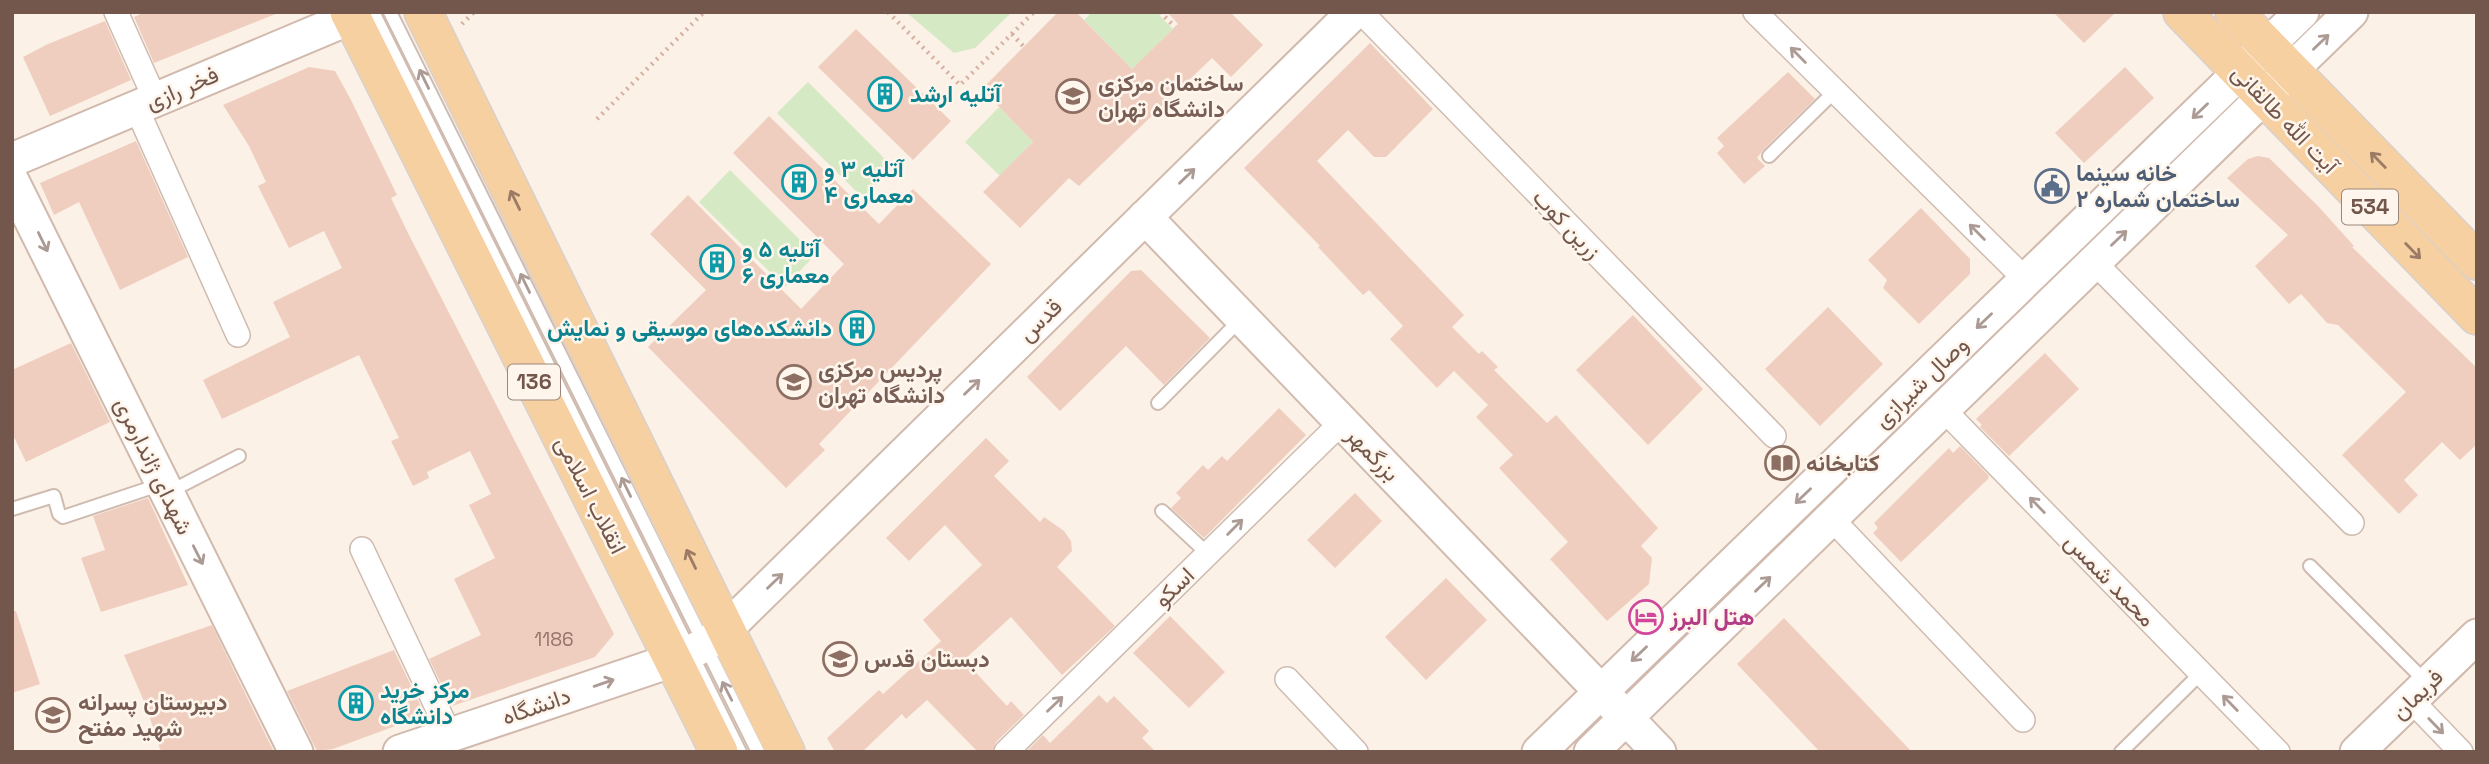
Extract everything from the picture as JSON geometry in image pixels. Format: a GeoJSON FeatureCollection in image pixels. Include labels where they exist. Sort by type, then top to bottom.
{"type":"FeatureCollection","features":[{"type":"Feature","properties":{"kind":"main road","name":"انقلاب اسلامی"},"geometry":{"type":"LineString","coordinates":[[423,12],[699,647],[719,752]]}},
{"type":"Feature","properties":{"kind":"main road","name":"آیت الله طالقانی"},"geometry":{"type":"LineString","coordinates":[[2182,12],[2477,316]]}},
{"type":"Feature","properties":{"kind":"main road","name":"آیت الله طالقانی"},"geometry":{"type":"LineString","coordinates":[[2234,12],[2477,261]]}},
{"type":"Feature","properties":{"kind":"main road","name":"انقلاب اسلامی"},"geometry":{"type":"LineString","coordinates":[[359,13],[699,647],[786,752]]}},
{"type":"Feature","properties":{"kind":"street"},"geometry":{"type":"LineString","coordinates":[[116,12],[146,103],[238,335]]}},
{"type":"Feature","properties":{"kind":"street","name":"قدس"},"geometry":{"type":"LineString","coordinates":[[699,647],[1354,12]]}},
{"type":"Feature","properties":{"kind":"street","name":"زرین کوب"},"geometry":{"type":"LineString","coordinates":[[1361,12],[1774,436]]}},
{"type":"Feature","properties":{"kind":"street"},"geometry":{"type":"LineString","coordinates":[[1755,12],[2050,304]]}},
{"type":"Feature","properties":{"kind":"street","name":"وصال شیرازی"},"geometry":{"type":"LineString","coordinates":[[2278,59],[2302,12]]}},
{"type":"Feature","properties":{"kind":"street","name":"وصال شیرازی"},"geometry":{"type":"LineString","coordinates":[[1591,752],[2094,262],[2278,59],[2351,12]]}},
{"type":"Feature","properties":{"kind":"street","name":"فخر رازی"},"geometry":{"type":"LineString","coordinates":[[12,160],[359,13]]}},
{"type":"Feature","properties":{"kind":"street","name":"وصال شیرازی"},"geometry":{"type":"LineString","coordinates":[[1539,752],[2026,280],[2252,85]]}},
{"type":"Feature","properties":{"kind":"street","name":"شهدای ژاندارمری"},"geometry":{"type":"LineString","coordinates":[[12,181],[296,752]]}},
{"type":"Feature","properties":{"kind":"street","name":"بزرگمهر"},"geometry":{"type":"LineString","coordinates":[[1145,217],[1626,718]]}},
{"type":"Feature","properties":{"kind":"street"},"geometry":{"type":"LineString","coordinates":[[2094,262],[2352,523]]}},
{"type":"Feature","properties":{"kind":"street","name":"محمد شمس"},"geometry":{"type":"LineString","coordinates":[[1943,408],[2277,752]]}},
{"type":"Feature","properties":{"kind":"street","name":"اسکو"},"geometry":{"type":"LineString","coordinates":[[1006,752],[1342,422]]}},
{"type":"Feature","properties":{"kind":"street"},"geometry":{"type":"LineString","coordinates":[[1831,518],[2023,720]]}},
{"type":"Feature","properties":{"kind":"street"},"geometry":{"type":"LineString","coordinates":[[362,549],[450,735]]}},
{"type":"Feature","properties":{"kind":"street","name":"فریمان"},"geometry":{"type":"LineString","coordinates":[[2357,752],[2477,636]]}},
{"type":"Feature","properties":{"kind":"street","name":"دانشگاه"},"geometry":{"type":"LineString","coordinates":[[400,752],[699,647]]}},
{"type":"Feature","properties":{"kind":"street"},"geometry":{"type":"LineString","coordinates":[[1287,679],[1356,752]]}},
{"type":"Feature","properties":{"kind":"street"},"geometry":{"type":"LineString","coordinates":[[2419,692],[2461,752]]}},
{"type":"Feature","properties":{"kind":"street"},"geometry":{"type":"LineString","coordinates":[[1626,718],[1659,752]]}},
{"type":"Feature","properties":{"kind":"lane"},"geometry":{"type":"LineString","coordinates":[[390,12],[699,647],[758,752]]}},
{"type":"Feature","properties":{"kind":"lane"},"geometry":{"type":"LineString","coordinates":[[1769,156],[1835,91]]}},
{"type":"Feature","properties":{"kind":"lane"},"geometry":{"type":"LineString","coordinates":[[1158,403],[1242,318]]}},
{"type":"Feature","properties":{"kind":"lane"},"geometry":{"type":"LineString","coordinates":[[12,509],[54,496],[59,514],[63,517],[165,488],[239,456]]}},
{"type":"Feature","properties":{"kind":"lane"},"geometry":{"type":"LineString","coordinates":[[1162,511],[1208,554]]}},
{"type":"Feature","properties":{"kind":"lane"},"geometry":{"type":"LineString","coordinates":[[2310,566],[2419,692]]}},
{"type":"Feature","properties":{"kind":"lane"},"geometry":{"type":"LineString","coordinates":[[699,647],[740,752]]}},
{"type":"Feature","properties":{"kind":"lane"},"geometry":{"type":"LineString","coordinates":[[2122,752],[2201,673]]}},
{"type":"Feature","properties":{"kind":"path"},"geometry":{"type":"LineString","coordinates":[[597,119],[704,12]]}},
{"type":"Feature","properties":{"kind":"path"},"geometry":{"type":"LineString","coordinates":[[888,12],[960,85],[1034,12]]}},
{"type":"Feature","properties":{"kind":"path"},"geometry":{"type":"LineString","coordinates":[[1160,12],[1175,27]]}},
{"type":"Feature","properties":{"kind":"path"},"geometry":{"type":"LineString","coordinates":[[1012,34],[1024,47]]}},
{"type":"Feature","properties":{"kind":"green space"},"geometry":{"type":"Polygon","coordinates":[[[906,12],[1012,12],[975,48],[954,53],[906,12]]]}},
{"type":"Feature","properties":{"kind":"green space"},"geometry":{"type":"Polygon","coordinates":[[[1092,12],[1156,12],[1173,29],[1132,69],[1084,20],[1092,12]]]}},
{"type":"Feature","properties":{"kind":"green space"},"geometry":{"type":"Polygon","coordinates":[[[808,82],[893,167],[863,198],[777,113],[808,82]]]}},
{"type":"Feature","properties":{"kind":"green space"},"geometry":{"type":"Polygon","coordinates":[[[999,107],[1033,142],[1000,176],[965,142],[999,107]]]}},
{"type":"Feature","properties":{"kind":"green space"},"geometry":{"type":"Polygon","coordinates":[[[730,170],[815,255],[785,287],[699,202],[730,170]]]}},
{"type":"Feature","properties":{"kind":"building"},"geometry":{"type":"Polygon","coordinates":[[[145,12],[278,13],[154,63],[134,17],[145,12]]]}},
{"type":"Feature","properties":{"kind":"building","name":"ساختمان مرکزی دانشگاه تهران"},"geometry":{"type":"Polygon","coordinates":[[[1058,12],[1076,12],[1132,69],[1178,24],[1167,12],[1230,12],[1263,45],[1231,77],[1212,58],[1079,186],[1069,178],[1020,228],[983,192],[1033,142],[982,89],[1058,12]]]}},
{"type":"Feature","properties":{"kind":"building"},"geometry":{"type":"Polygon","coordinates":[[[2053,12],[2116,12],[2084,43],[2053,12]]]}},
{"type":"Feature","properties":{"kind":"building"},"geometry":{"type":"Polygon","coordinates":[[[105,21],[131,80],[50,116],[23,57],[105,21]]]}},
{"type":"Feature","properties":{"kind":"building","name":"آتلیه ارشد"},"geometry":{"type":"Polygon","coordinates":[[[856,29],[951,121],[913,160],[818,67],[856,29]]]}},
{"type":"Feature","properties":{"kind":"building"},"geometry":{"type":"Polygon","coordinates":[[[1370,43],[1433,109],[1386,157],[1374,157],[1348,130],[1317,161],[1464,315],[1452,327],[1479,354],[1482,351],[1498,367],[1494,370],[1547,423],[1556,415],[1658,528],[1641,546],[1652,558],[1649,584],[1607,621],[1550,559],[1568,542],[1499,468],[1513,455],[1476,417],[1488,405],[1454,371],[1437,388],[1390,339],[1403,326],[1369,290],[1363,295],[1318,247],[1320,246],[1244,168],[1370,43]]]}},
{"type":"Feature","properties":{"kind":"building"},"geometry":{"type":"Polygon","coordinates":[[[309,67],[335,71],[351,100],[397,195],[391,198],[409,235],[614,634],[595,657],[452,706],[429,659],[481,635],[454,579],[495,558],[469,505],[491,494],[470,451],[427,472],[429,478],[413,486],[391,441],[399,438],[359,355],[222,419],[203,380],[290,337],[273,302],[342,268],[324,231],[289,248],[258,186],[266,182],[249,146],[223,105],[309,67]]]}},
{"type":"Feature","properties":{"kind":"building"},"geometry":{"type":"Polygon","coordinates":[[[2125,67],[2154,98],[2084,163],[2055,133],[2125,67]]]}},
{"type":"Feature","properties":{"kind":"building"},"geometry":{"type":"Polygon","coordinates":[[[1788,72],[1815,99],[1763,150],[1757,158],[1765,166],[1744,184],[1717,153],[1724,146],[1717,138],[1788,72]]]}},
{"type":"Feature","properties":{"kind":"building"},"geometry":{"type":"Polygon","coordinates":[[[769,116],[879,224],[913,189],[991,264],[819,444],[825,450],[786,488],[648,347],[706,290],[650,234],[688,195],[801,309],[844,264],[733,153],[769,116]]]}},
{"type":"Feature","properties":{"kind":"building"},"geometry":{"type":"Polygon","coordinates":[[[136,141],[188,257],[120,290],[79,202],[54,215],[40,183],[136,141]]]}},
{"type":"Feature","properties":{"kind":"building"},"geometry":{"type":"Polygon","coordinates":[[[2258,156],[2269,158],[2319,207],[2354,246],[2352,247],[2477,368],[2477,444],[2460,460],[2442,442],[2404,480],[2418,495],[2399,514],[2342,455],[2406,392],[2338,325],[2327,323],[2301,294],[2289,304],[2255,266],[2288,235],[2227,178],[2248,159],[2258,156]]]}},
{"type":"Feature","properties":{"kind":"building"},"geometry":{"type":"Polygon","coordinates":[[[1921,208],[1970,259],[1970,274],[1919,324],[1883,288],[1887,280],[1868,260],[1921,208]]]}},
{"type":"Feature","properties":{"kind":"building"},"geometry":{"type":"Polygon","coordinates":[[[1141,270],[1210,338],[1164,385],[1126,346],[1060,411],[1027,377],[1131,271],[1141,270]]]}},
{"type":"Feature","properties":{"kind":"building"},"geometry":{"type":"Polygon","coordinates":[[[1828,307],[1883,364],[1820,426],[1765,369],[1828,307]]]}},
{"type":"Feature","properties":{"kind":"building"},"geometry":{"type":"Polygon","coordinates":[[[1633,315],[1703,389],[1648,445],[1576,370],[1633,315]]]}},
{"type":"Feature","properties":{"kind":"building"},"geometry":{"type":"Polygon","coordinates":[[[71,343],[110,422],[26,462],[12,433],[12,370],[71,343]]]}},
{"type":"Feature","properties":{"kind":"building"},"geometry":{"type":"Polygon","coordinates":[[[2045,353],[2079,389],[2009,456],[1980,427],[1982,425],[1976,419],[2045,353]]]}},
{"type":"Feature","properties":{"kind":"building"},"geometry":{"type":"Polygon","coordinates":[[[1279,408],[1306,435],[1204,538],[1171,508],[1181,498],[1176,493],[1203,465],[1208,470],[1222,456],[1227,461],[1279,408]]]}},
{"type":"Feature","properties":{"kind":"building"},"geometry":{"type":"Polygon","coordinates":[[[986,438],[1009,461],[994,476],[1040,522],[1044,517],[1064,531],[1071,541],[1072,551],[1057,567],[1115,626],[1062,675],[1011,617],[964,660],[1007,706],[1011,701],[1024,715],[996,742],[992,752],[978,752],[927,700],[906,719],[902,714],[862,752],[835,752],[827,738],[879,690],[883,694],[941,641],[923,620],[982,565],[945,525],[909,561],[886,538],[986,438]]]}},
{"type":"Feature","properties":{"kind":"building"},"geometry":{"type":"Polygon","coordinates":[[[1960,446],[1989,476],[1988,479],[1901,562],[1873,533],[1878,528],[1874,523],[1949,448],[1953,453],[1960,446]]]}},
{"type":"Feature","properties":{"kind":"building"},"geometry":{"type":"Polygon","coordinates":[[[1355,493],[1382,521],[1335,568],[1307,540],[1355,493]]]}},
{"type":"Feature","properties":{"kind":"building"},"geometry":{"type":"Polygon","coordinates":[[[148,498],[188,585],[101,612],[81,558],[105,550],[93,516],[148,498]]]}},
{"type":"Feature","properties":{"kind":"building"},"geometry":{"type":"Polygon","coordinates":[[[1446,578],[1487,620],[1426,680],[1385,637],[1446,578]]]}},
{"type":"Feature","properties":{"kind":"building"},"geometry":{"type":"Polygon","coordinates":[[[12,611],[16,611],[40,684],[12,693],[12,611]]]}},
{"type":"Feature","properties":{"kind":"building"},"geometry":{"type":"Polygon","coordinates":[[[1170,616],[1225,672],[1189,708],[1133,653],[1170,616]]]}},
{"type":"Feature","properties":{"kind":"building"},"geometry":{"type":"Polygon","coordinates":[[[1784,618],[1912,752],[1820,752],[1737,664],[1784,618]]]}},
{"type":"Feature","properties":{"kind":"building"},"geometry":{"type":"Polygon","coordinates":[[[212,625],[274,752],[161,752],[146,706],[124,655],[212,625]]]}},
{"type":"Feature","properties":{"kind":"building","name":"مرکز خرید دانشگاه"},"geometry":{"type":"Polygon","coordinates":[[[394,650],[425,715],[333,749],[317,751],[287,691],[394,650]]]}},
{"type":"Feature","properties":{"kind":"building"},"geometry":{"type":"Polygon","coordinates":[[[1099,695],[1107,703],[1114,696],[1149,731],[1142,738],[1156,752],[1026,752],[1043,735],[1050,743],[1099,695]]]}},
{"type":"Feature","properties":{"kind":"place","name":"آتلیه ارشد"},"geometry":{"type":"Point","coordinates":[885,94]}},
{"type":"Feature","properties":{"kind":"place","name":"ساختمان مرکزی دانشگاه تهران"},"geometry":{"type":"Point","coordinates":[1073,96]}},
{"type":"Feature","properties":{"kind":"place","name":"آتلیه ۳ و ۴ معماری"},"geometry":{"type":"Point","coordinates":[799,182]}},
{"type":"Feature","properties":{"kind":"place","name":"خانه سینما ساختمان شماره ۲"},"geometry":{"type":"Point","coordinates":[2052,186]}},
{"type":"Feature","properties":{"kind":"place","name":"آتلیه ۵ و ۶ معماری"},"geometry":{"type":"Point","coordinates":[717,262]}},
{"type":"Feature","properties":{"kind":"place","name":"دانشکده‌های موسیقی و نمایش"},"geometry":{"type":"Point","coordinates":[857,328]}},
{"type":"Feature","properties":{"kind":"place","name":"پردیس مرکزی دانشگاه‌ تهران"},"geometry":{"type":"Point","coordinates":[794,382]}},
{"type":"Feature","properties":{"kind":"place","name":"کتابخانه"},"geometry":{"type":"Point","coordinates":[1782,463]}},
{"type":"Feature","properties":{"kind":"place","name":"هتل البرز"},"geometry":{"type":"Point","coordinates":[1646,617]}},
{"type":"Feature","properties":{"kind":"place","name":"دبستان قدس"},"geometry":{"type":"Point","coordinates":[840,659]}},
{"type":"Feature","properties":{"kind":"place","name":"مرکز خرید دانشگاه"},"geometry":{"type":"Point","coordinates":[356,703]}},
{"type":"Feature","properties":{"kind":"place","name":"دبیرستان پسرانه شهید مفتح"},"geometry":{"type":"Point","coordinates":[53,715]}}]}
